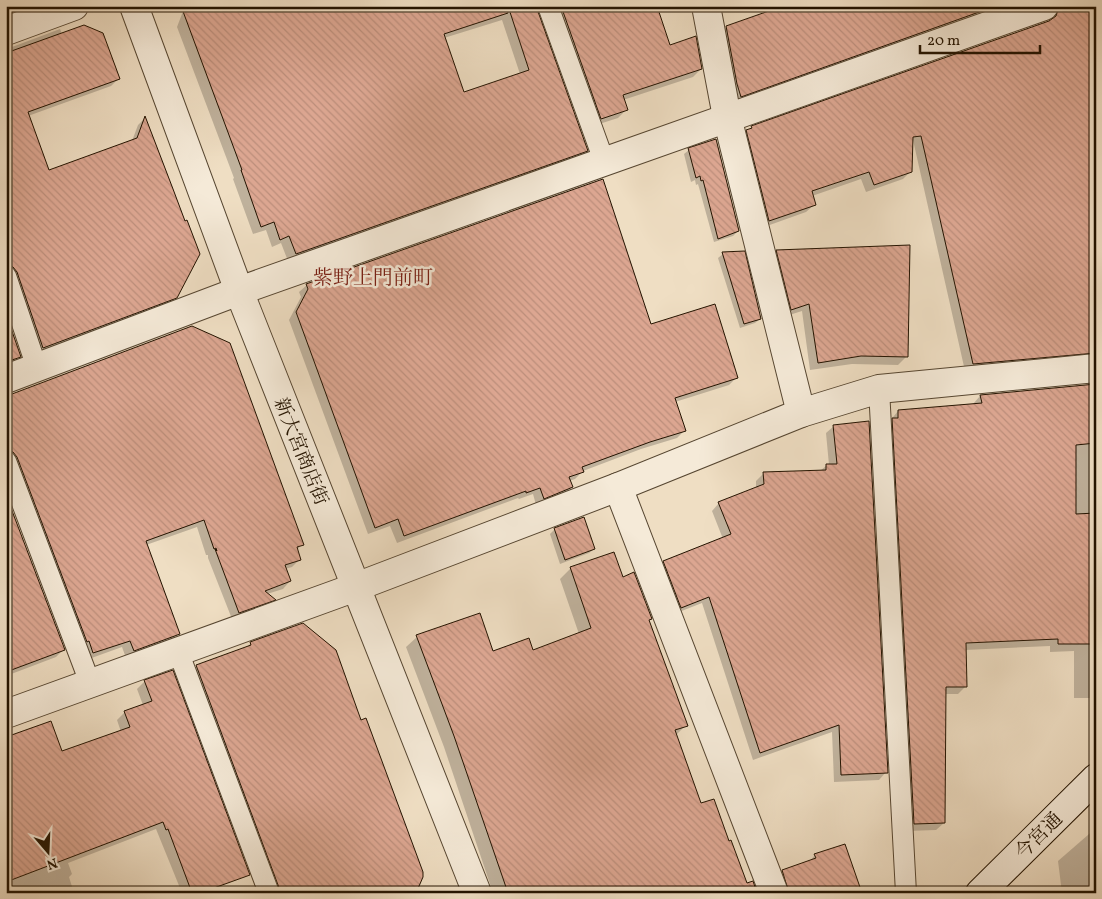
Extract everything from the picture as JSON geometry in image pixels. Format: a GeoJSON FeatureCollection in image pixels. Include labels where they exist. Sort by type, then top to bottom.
{"type":"FeatureCollection","features":[{"type":"Feature","properties":{"kind":"street"},"geometry":{"type":"LineString","coordinates":[[6,32],[74,6]]}},
{"type":"Feature","properties":{"kind":"street","name":"新大宮商店街"},"geometry":{"type":"LineString","coordinates":[[134,6],[239,291],[477,893]]}},
{"type":"Feature","properties":{"kind":"street"},"geometry":{"type":"LineString","coordinates":[[706,6],[727,117],[801,413]]}},
{"type":"Feature","properties":{"kind":"street"},"geometry":{"type":"LineString","coordinates":[[6,379],[239,291],[1044,6]]}},
{"type":"Feature","properties":{"kind":"street"},"geometry":{"type":"LineString","coordinates":[[6,714],[356,587],[618,487],[801,413],[880,389],[1096,368]]}},
{"type":"Feature","properties":{"kind":"street"},"geometry":{"type":"LineString","coordinates":[[618,487],[774,893]]}},
{"type":"Feature","properties":{"kind":"street","name":"今宮通"},"geometry":{"type":"LineString","coordinates":[[980,893],[1096,778]]}},
{"type":"Feature","properties":{"kind":"lane"},"geometry":{"type":"LineString","coordinates":[[548,6],[604,161]]}},
{"type":"Feature","properties":{"kind":"lane"},"geometry":{"type":"LineString","coordinates":[[6,276],[38,368]]}},
{"type":"Feature","properties":{"kind":"lane"},"geometry":{"type":"LineString","coordinates":[[880,389],[906,893]]}},
{"type":"Feature","properties":{"kind":"lane"},"geometry":{"type":"LineString","coordinates":[[6,461],[90,683]]}},
{"type":"Feature","properties":{"kind":"lane"},"geometry":{"type":"LineString","coordinates":[[178,652],[269,893]]}},
{"type":"Feature","properties":{"kind":"building"},"geometry":{"type":"Polygon","coordinates":[[[181,6],[506,6],[508,13],[444,34],[464,92],[529,70],[508,6],[536,6],[588,151],[296,254],[289,236],[280,240],[274,222],[261,227],[242,170],[181,6]]]}},
{"type":"Feature","properties":{"kind":"building"},"geometry":{"type":"Polygon","coordinates":[[[561,6],[657,6],[670,45],[696,36],[702,69],[623,95],[628,110],[601,119],[561,6]]]}},
{"type":"Feature","properties":{"kind":"building"},"geometry":{"type":"Polygon","coordinates":[[[783,6],[996,6],[741,97],[726,26],[783,6]]]}},
{"type":"Feature","properties":{"kind":"building"},"geometry":{"type":"Polygon","coordinates":[[[1059,6],[1096,6],[1096,353],[973,364],[921,136],[913,137],[912,172],[874,185],[869,172],[812,191],[816,205],[769,221],[746,130],[752,128],[751,126],[1049,21],[1056,16],[1059,6]]]}},
{"type":"Feature","properties":{"kind":"building"},"geometry":{"type":"Polygon","coordinates":[[[84,25],[103,33],[120,79],[28,112],[49,170],[137,138],[145,116],[185,221],[187,220],[200,254],[177,298],[43,348],[17,272],[13,267],[6,264],[6,53],[84,25]]]}},
{"type":"Feature","properties":{"kind":"building"},"geometry":{"type":"Polygon","coordinates":[[[716,139],[739,231],[718,239],[703,180],[701,181],[700,176],[696,178],[688,148],[716,139]]]}},
{"type":"Feature","properties":{"kind":"building"},"geometry":{"type":"Polygon","coordinates":[[[603,179],[651,324],[715,304],[738,378],[675,398],[686,431],[582,467],[584,472],[569,477],[573,487],[544,499],[540,488],[526,493],[526,491],[404,536],[398,519],[375,528],[296,312],[308,289],[306,284],[603,179]]]}},
{"type":"Feature","properties":{"kind":"building"},"geometry":{"type":"Polygon","coordinates":[[[910,245],[908,357],[861,356],[818,363],[809,304],[791,310],[776,250],[910,245]]]}},
{"type":"Feature","properties":{"kind":"building"},"geometry":{"type":"Polygon","coordinates":[[[745,251],[761,319],[744,324],[722,252],[745,251]]]}},
{"type":"Feature","properties":{"kind":"building"},"geometry":{"type":"Polygon","coordinates":[[[6,314],[21,357],[6,362],[6,314]]]}},
{"type":"Feature","properties":{"kind":"building"},"geometry":{"type":"Polygon","coordinates":[[[192,326],[230,343],[304,545],[297,547],[301,560],[285,565],[291,581],[265,591],[276,600],[239,613],[204,520],[146,541],[180,634],[134,651],[130,641],[93,653],[89,641],[87,642],[17,457],[13,452],[6,449],[6,394],[12,394],[192,326]]]}},
{"type":"Feature","properties":{"kind":"building"},"geometry":{"type":"Polygon","coordinates":[[[1096,384],[1096,443],[1076,445],[1076,514],[1096,513],[1096,644],[1058,644],[1058,639],[966,643],[967,687],[946,687],[945,823],[914,824],[892,418],[898,418],[898,410],[982,403],[980,395],[1096,384]]]}},
{"type":"Feature","properties":{"kind":"building"},"geometry":{"type":"Polygon","coordinates":[[[869,421],[888,773],[841,775],[839,725],[760,753],[709,597],[681,608],[663,561],[731,534],[718,502],[764,484],[763,472],[826,470],[826,464],[837,464],[833,425],[869,421]]]}},
{"type":"Feature","properties":{"kind":"building"},"geometry":{"type":"Polygon","coordinates":[[[6,495],[65,650],[6,672],[6,495]]]}},
{"type":"Feature","properties":{"kind":"building"},"geometry":{"type":"Polygon","coordinates":[[[584,517],[595,549],[565,560],[554,528],[584,517]]]}},
{"type":"Feature","properties":{"kind":"building"},"geometry":{"type":"Polygon","coordinates":[[[614,552],[623,577],[634,572],[652,619],[649,620],[688,726],[675,730],[701,803],[714,799],[747,883],[753,881],[757,893],[508,893],[454,736],[416,635],[480,613],[493,651],[529,638],[533,650],[591,628],[570,567],[614,552]]]}},
{"type":"Feature","properties":{"kind":"building"},"geometry":{"type":"Polygon","coordinates":[[[303,623],[336,650],[361,720],[366,718],[423,872],[423,877],[416,893],[281,893],[196,665],[251,645],[250,642],[303,623]]]}},
{"type":"Feature","properties":{"kind":"building"},"geometry":{"type":"Polygon","coordinates":[[[173,670],[250,875],[200,893],[192,893],[168,829],[166,830],[163,822],[6,882],[6,737],[51,721],[62,751],[130,727],[124,711],[152,701],[144,680],[173,670]]]}},
{"type":"Feature","properties":{"kind":"building"},"geometry":{"type":"Polygon","coordinates":[[[845,844],[862,893],[789,893],[782,870],[816,858],[814,854],[845,844]]]}},
{"type":"Feature","properties":{"kind":"district","name":"紫野上門前町"},"geometry":{"type":"Point","coordinates":[373,277]}}]}
